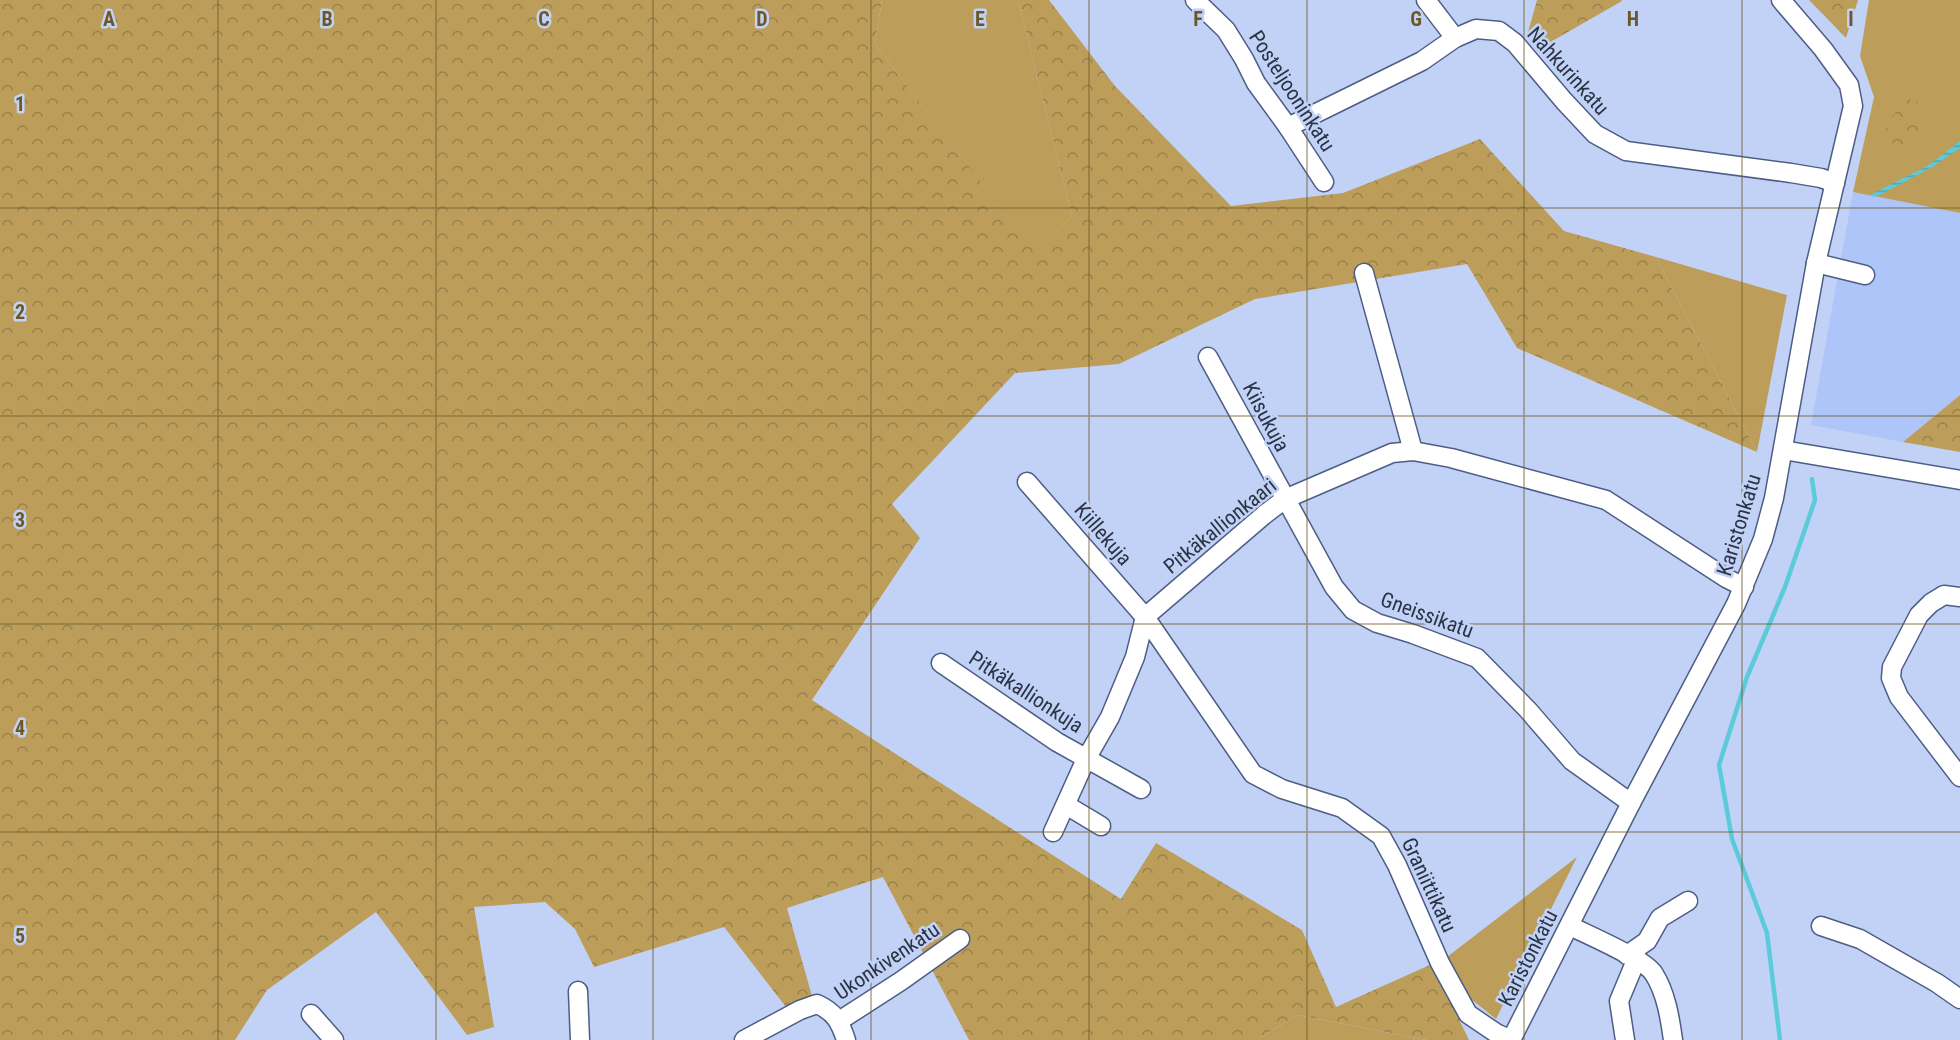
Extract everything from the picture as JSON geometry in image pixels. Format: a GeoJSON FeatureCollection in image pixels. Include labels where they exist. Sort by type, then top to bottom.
{"type":"FeatureCollection","features":[{"type":"Feature","properties":{"kind":"street","name":"Posteljooninkatu"},"geometry":{"type":"LineString","coordinates":[[1195,0],[1226,30],[1256,83],[1324,182]]}},
{"type":"Feature","properties":{"kind":"street"},"geometry":{"type":"LineString","coordinates":[[1426,0],[1455,38]]}},
{"type":"Feature","properties":{"kind":"street","name":"Karistonkatu"},"geometry":{"type":"LineString","coordinates":[[1511,1040],[1631,802],[1744,586],[1762,539],[1774,498],[1816,263],[1853,106],[1849,85],[1823,49],[1781,0]]}},
{"type":"Feature","properties":{"kind":"street","name":"Nahkurinkatu"},"geometry":{"type":"LineString","coordinates":[[1288,127],[1422,61],[1455,38],[1476,29],[1499,31],[1515,43],[1595,134],[1626,151],[1821,178],[1835,183]]}},
{"type":"Feature","properties":{"kind":"street"},"geometry":{"type":"LineString","coordinates":[[1816,263],[1865,275]]}},
{"type":"Feature","properties":{"kind":"street"},"geometry":{"type":"LineString","coordinates":[[1364,273],[1413,451]]}},
{"type":"Feature","properties":{"kind":"street","name":"Kiisukuja"},"geometry":{"type":"LineString","coordinates":[[1208,357],[1285,499]]}},
{"type":"Feature","properties":{"kind":"street"},"geometry":{"type":"LineString","coordinates":[[1783,450],[1960,480]]}},
{"type":"Feature","properties":{"kind":"street","name":"Pitkäkallionkaari"},"geometry":{"type":"LineString","coordinates":[[1145,616],[1285,499],[1392,453],[1413,451],[1451,458],[1606,500],[1726,578],[1744,586]]}},
{"type":"Feature","properties":{"kind":"street","name":"Kiillekuja"},"geometry":{"type":"LineString","coordinates":[[1026,482],[1145,616]]}},
{"type":"Feature","properties":{"kind":"street","name":"Gneissikatu"},"geometry":{"type":"LineString","coordinates":[[1285,499],[1334,587],[1353,610],[1377,623],[1477,658],[1528,710],[1572,760],[1631,802]]}},
{"type":"Feature","properties":{"kind":"street"},"geometry":{"type":"LineString","coordinates":[[1960,597],[1944,596],[1930,603],[1919,615],[1892,667],[1891,678],[1899,697],[1960,777]]}},
{"type":"Feature","properties":{"kind":"street"},"geometry":{"type":"LineString","coordinates":[[1053,832],[1086,759],[1110,717],[1135,657],[1145,616]]}},
{"type":"Feature","properties":{"kind":"street","name":"Graniittikatu"},"geometry":{"type":"LineString","coordinates":[[1145,616],[1253,774],[1282,789],[1342,808],[1381,836],[1397,865],[1440,963],[1468,1014],[1511,1040]]}},
{"type":"Feature","properties":{"kind":"street","name":"Pitkäkallionkuja"},"geometry":{"type":"LineString","coordinates":[[941,663],[1086,759],[1141,789]]}},
{"type":"Feature","properties":{"kind":"street"},"geometry":{"type":"LineString","coordinates":[[1066,805],[1101,826]]}},
{"type":"Feature","properties":{"kind":"street"},"geometry":{"type":"LineString","coordinates":[[1625,1040],[1619,1001],[1632,957],[1647,941],[1660,918],[1688,901]]}},
{"type":"Feature","properties":{"kind":"street"},"geometry":{"type":"LineString","coordinates":[[1570,926],[1632,957],[1653,972],[1663,994],[1672,1040]]}},
{"type":"Feature","properties":{"kind":"street"},"geometry":{"type":"LineString","coordinates":[[1821,926],[1860,939],[1960,999]]}},
{"type":"Feature","properties":{"kind":"street","name":"Ukonkivenkatu"},"geometry":{"type":"LineString","coordinates":[[839,1021],[960,939]]}},
{"type":"Feature","properties":{"kind":"street"},"geometry":{"type":"LineString","coordinates":[[578,991],[580,1040]]}},
{"type":"Feature","properties":{"kind":"street","name":"Ukonkivenkatu"},"geometry":{"type":"LineString","coordinates":[[744,1040],[800,1010],[817,1004],[829,1009],[839,1021],[846,1040]]}},
{"type":"Feature","properties":{"kind":"street"},"geometry":{"type":"LineString","coordinates":[[311,1014],[334,1040]]}},
{"type":"Feature","properties":{"kind":"shaded area"},"geometry":{"type":"Polygon","coordinates":[[[1960,141],[1960,148],[1932,167],[1876,197],[1870,195],[1929,165],[1960,141]]]}},
{"type":"Feature","properties":{"kind":"shaded area"},"geometry":{"type":"Polygon","coordinates":[[[1853,192],[1960,213],[1960,395],[1903,442],[1811,425],[1853,192]]]}},
{"type":"Feature","properties":{"kind":"green space"},"geometry":{"type":"Polygon","coordinates":[[[0,0],[882,0],[875,44],[1035,252],[1072,216],[1018,0],[1049,0],[1115,86],[1231,206],[1343,193],[1480,139],[1564,231],[1656,257],[1757,452],[1517,348],[1467,264],[1255,299],[1119,364],[1015,373],[892,504],[920,538],[812,700],[1121,899],[1156,843],[1302,930],[1336,1007],[1432,964],[1469,1040],[1427,1040],[1297,1015],[1257,1040],[969,1040],[883,877],[787,908],[812,996],[786,1007],[724,927],[594,967],[575,929],[545,902],[474,907],[494,1027],[467,1035],[376,912],[267,990],[235,1040],[0,1040],[0,0]]]}},
{"type":"Feature","properties":{"kind":"green space"},"geometry":{"type":"Polygon","coordinates":[[[882,0],[1018,0],[1072,216],[1035,253],[875,44],[882,0]]]}},
{"type":"Feature","properties":{"kind":"green space"},"geometry":{"type":"Polygon","coordinates":[[[1537,0],[1622,1],[1540,48],[1528,32],[1537,0]]]}},
{"type":"Feature","properties":{"kind":"green space"},"geometry":{"type":"Polygon","coordinates":[[[1809,0],[1858,0],[1846,38],[1809,0]]]}},
{"type":"Feature","properties":{"kind":"green space"},"geometry":{"type":"Polygon","coordinates":[[[1869,0],[1960,0],[1960,213],[1853,192],[1874,97],[1860,56],[1869,0]]]}},
{"type":"Feature","properties":{"kind":"green space"},"geometry":{"type":"Polygon","coordinates":[[[1909,99],[1917,102],[1923,108],[1919,117],[1920,139],[1902,146],[1885,137],[1893,116],[1909,99]]]}},
{"type":"Feature","properties":{"kind":"green space"},"geometry":{"type":"Polygon","coordinates":[[[1656,257],[1787,295],[1757,452],[1656,257]]]}},
{"type":"Feature","properties":{"kind":"green space"},"geometry":{"type":"Polygon","coordinates":[[[1960,395],[1960,452],[1903,442],[1960,395]]]}},
{"type":"Feature","properties":{"kind":"green space"},"geometry":{"type":"Polygon","coordinates":[[[1577,857],[1496,1019],[1466,995],[1447,957],[1577,857]]]}},
{"type":"Feature","properties":{"kind":"green space"},"geometry":{"type":"Polygon","coordinates":[[[1297,1015],[1427,1040],[1257,1040],[1297,1015]]]}},
{"type":"Feature","properties":{"kind":"waterway"},"geometry":{"type":"LineString","coordinates":[[1780,1040],[1767,933],[1732,839],[1719,765],[1747,677],[1785,587],[1815,500],[1812,479]]}}]}
